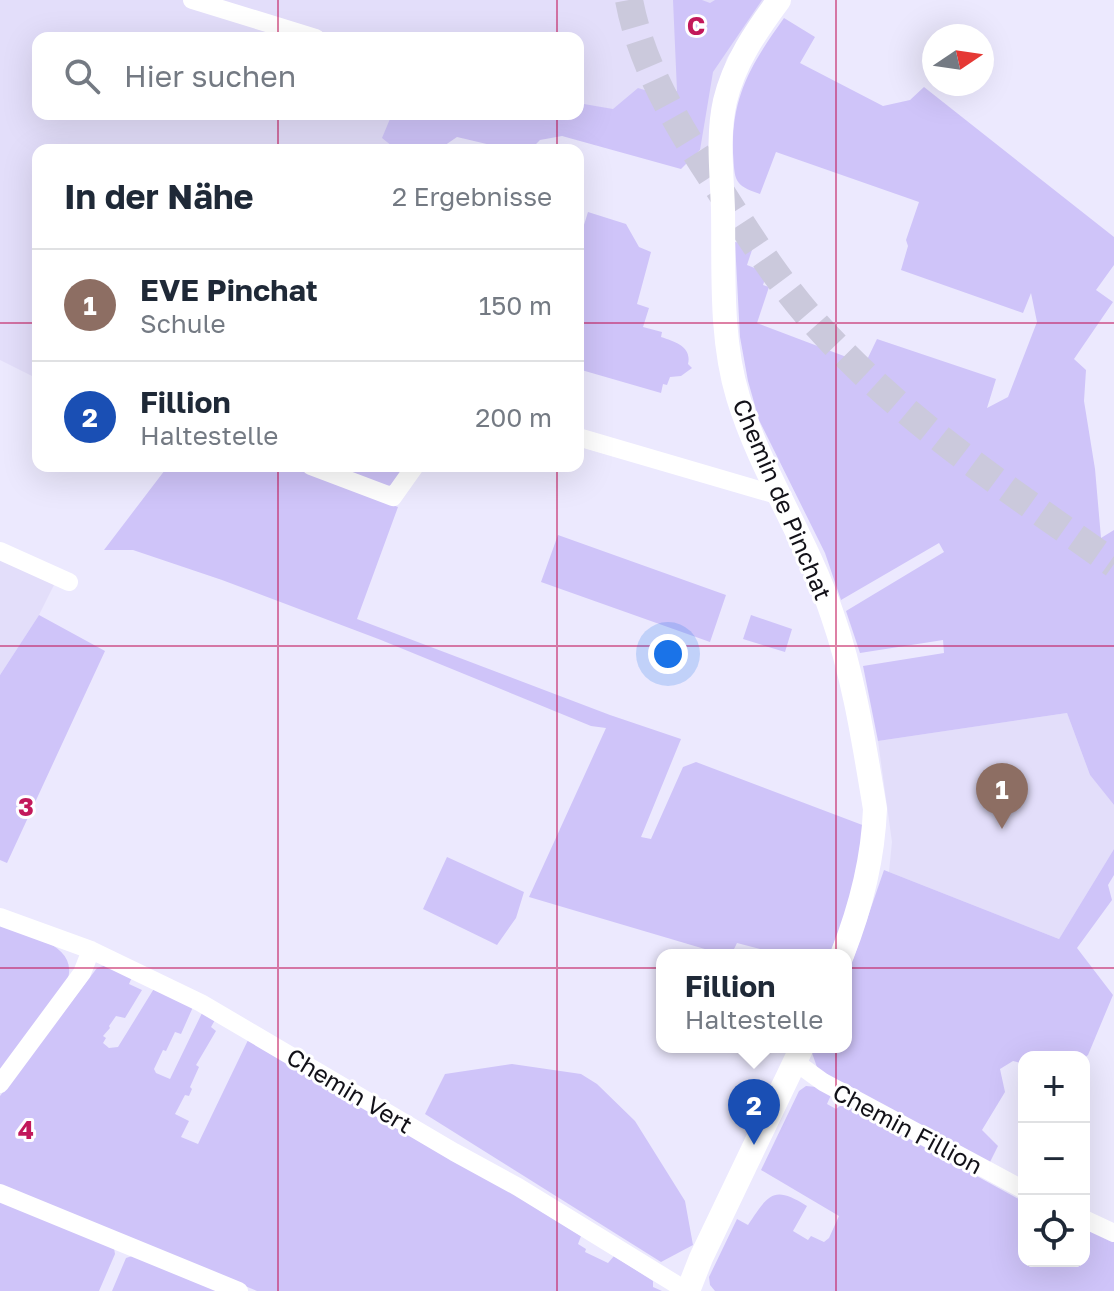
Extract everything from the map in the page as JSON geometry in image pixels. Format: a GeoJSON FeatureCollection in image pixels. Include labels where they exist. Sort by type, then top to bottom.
{"type":"FeatureCollection","features":[{"type":"Feature","properties":{"kind":"street"},"geometry":{"type":"LineString","coordinates":[[192,0],[296,32]]}},
{"type":"Feature","properties":{"kind":"street","name":"Chemin de Pinchat"},"geometry":{"type":"LineString","coordinates":[[779,0],[751,41],[731,82],[723,111],[721,153],[729,354],[737,396],[752,437],[832,611],[856,699],[875,809],[867,880],[844,949]]}},
{"type":"Feature","properties":{"kind":"street"},"geometry":{"type":"LineString","coordinates":[[584,439],[780,496]]}},
{"type":"Feature","properties":{"kind":"street"},"geometry":{"type":"LineString","coordinates":[[327,472],[393,497],[411,472]]}},
{"type":"Feature","properties":{"kind":"street"},"geometry":{"type":"LineString","coordinates":[[0,551],[69,582]]}},
{"type":"Feature","properties":{"kind":"street","name":"Chemin Vert"},"geometry":{"type":"LineString","coordinates":[[0,917],[91,950],[165,984],[235,1022],[518,1187],[688,1291]]}},
{"type":"Feature","properties":{"kind":"street"},"geometry":{"type":"LineString","coordinates":[[0,1084],[82,973],[91,950]]}},
{"type":"Feature","properties":{"kind":"street"},"geometry":{"type":"LineString","coordinates":[[688,1291],[798,1054]]}},
{"type":"Feature","properties":{"kind":"street","name":"Chemin Fillion"},"geometry":{"type":"LineString","coordinates":[[798,1054],[823,1082],[1018,1187]]}},
{"type":"Feature","properties":{"kind":"street"},"geometry":{"type":"LineString","coordinates":[[0,1193],[239,1291]]}},
{"type":"Feature","properties":{"kind":"street"},"geometry":{"type":"LineString","coordinates":[[1090,1222],[1114,1233]]}},
{"type":"Feature","properties":{"kind":"shaded area"},"geometry":{"type":"Polygon","coordinates":[[[0,0],[765,0],[727,58],[713,101],[711,149],[694,150],[584,116],[584,32],[32,32],[32,120],[428,120],[413,144],[32,144],[32,376],[0,360],[0,0]]]}},
{"type":"Feature","properties":{"kind":"shaded area"},"geometry":{"type":"Polygon","coordinates":[[[673,0],[710,3],[715,0],[762,0],[713,72],[700,150],[681,169],[562,136],[540,140],[536,144],[487,144],[457,137],[447,144],[390,144],[382,138],[390,120],[584,120],[584,104],[613,109],[638,88],[664,96],[677,91],[673,0]]]}},
{"type":"Feature","properties":{"kind":"shaded area"},"geometry":{"type":"Polygon","coordinates":[[[784,18],[815,37],[800,63],[883,106],[910,100],[922,89],[922,96],[935,96],[1114,237],[1114,265],[1096,290],[1113,302],[1074,359],[1086,370],[1084,401],[1095,469],[1101,538],[1114,530],[1114,805],[1090,775],[1067,713],[878,741],[863,666],[944,653],[943,640],[860,653],[846,611],[944,552],[939,543],[841,600],[825,553],[759,420],[740,337],[735,242],[754,244],[747,265],[767,273],[763,285],[769,287],[757,323],[865,364],[877,339],[996,379],[987,408],[1008,397],[1037,322],[1031,293],[1023,313],[901,270],[908,246],[906,240],[919,202],[776,152],[760,194],[740,184],[735,175],[733,153],[736,114],[746,81],[784,18]]]}},
{"type":"Feature","properties":{"kind":"shaded area"},"geometry":{"type":"Polygon","coordinates":[[[588,212],[626,224],[639,247],[651,252],[637,304],[649,308],[643,327],[662,332],[661,337],[682,346],[688,353],[688,364],[692,368],[681,376],[670,377],[667,385],[663,384],[661,393],[584,371],[584,225],[588,212]]]}},
{"type":"Feature","properties":{"kind":"shaded area"},"geometry":{"type":"Polygon","coordinates":[[[163,472],[304,472],[398,507],[357,619],[681,739],[641,837],[651,839],[683,767],[696,762],[865,826],[862,866],[833,949],[760,949],[737,943],[734,949],[705,949],[529,897],[606,728],[591,726],[381,640],[222,580],[133,550],[104,550],[163,472]]]}},
{"type":"Feature","properties":{"kind":"shaded area"},"geometry":{"type":"Polygon","coordinates":[[[345,472],[403,472],[394,484],[388,486],[345,472]]]}},
{"type":"Feature","properties":{"kind":"shaded area"},"geometry":{"type":"Polygon","coordinates":[[[558,535],[726,595],[710,642],[541,582],[558,535]]]}},
{"type":"Feature","properties":{"kind":"shaded area"},"geometry":{"type":"Polygon","coordinates":[[[0,556],[56,581],[39,615],[0,675],[0,556]]]}},
{"type":"Feature","properties":{"kind":"shaded area"},"geometry":{"type":"Polygon","coordinates":[[[39,615],[105,651],[7,863],[0,860],[0,675],[39,615]]]}},
{"type":"Feature","properties":{"kind":"shaded area"},"geometry":{"type":"Polygon","coordinates":[[[751,615],[792,629],[785,652],[743,639],[751,615]]]}},
{"type":"Feature","properties":{"kind":"shaded area"},"geometry":{"type":"Polygon","coordinates":[[[1067,713],[1090,775],[1114,805],[1114,849],[1059,939],[889,872],[892,842],[878,741],[1067,713]]]}},
{"type":"Feature","properties":{"kind":"shaded area"},"geometry":{"type":"Polygon","coordinates":[[[1114,849],[1114,875],[1108,885],[1112,900],[1077,948],[1113,995],[1090,1051],[1018,1051],[1018,1062],[1013,1061],[1000,1069],[1005,1092],[982,1130],[998,1146],[989,1164],[818,1070],[812,1053],[852,1053],[852,963],[884,870],[1059,939],[1114,849]]]}},
{"type":"Feature","properties":{"kind":"shaded area"},"geometry":{"type":"Polygon","coordinates":[[[447,857],[524,892],[516,918],[497,945],[423,909],[447,857]]]}},
{"type":"Feature","properties":{"kind":"shaded area"},"geometry":{"type":"Polygon","coordinates":[[[0,925],[48,942],[59,949],[69,968],[67,981],[0,1071],[0,925]]]}},
{"type":"Feature","properties":{"kind":"shaded area"},"geometry":{"type":"Polygon","coordinates":[[[110,964],[133,975],[129,984],[142,990],[125,1018],[116,1016],[103,1036],[106,1038],[103,1043],[109,1048],[118,1047],[155,987],[193,1007],[181,1034],[175,1032],[166,1051],[163,1050],[154,1069],[156,1073],[170,1079],[202,1013],[215,1020],[211,1027],[216,1031],[196,1065],[199,1067],[190,1087],[192,1089],[189,1096],[185,1095],[175,1114],[189,1121],[181,1137],[198,1144],[249,1038],[581,1236],[578,1244],[586,1249],[585,1252],[608,1263],[614,1256],[653,1281],[653,1287],[662,1291],[257,1291],[0,1185],[0,1096],[97,968],[110,964]]]}},
{"type":"Feature","properties":{"kind":"shaded area"},"geometry":{"type":"Polygon","coordinates":[[[512,1064],[581,1074],[597,1084],[635,1121],[685,1201],[693,1245],[661,1262],[425,1114],[445,1074],[512,1064]]]}},
{"type":"Feature","properties":{"kind":"shaded area"},"geometry":{"type":"Polygon","coordinates":[[[806,1086],[816,1087],[831,1095],[827,1104],[836,1109],[844,1103],[1018,1199],[1018,1267],[1090,1267],[1090,1230],[1114,1240],[1114,1291],[715,1291],[709,1277],[737,1219],[748,1225],[761,1206],[773,1196],[786,1196],[807,1206],[793,1231],[808,1240],[811,1236],[824,1242],[839,1216],[761,1170],[799,1091],[806,1086]]]}},
{"type":"Feature","properties":{"kind":"shaded area"},"geometry":{"type":"Polygon","coordinates":[[[0,1201],[114,1248],[115,1254],[99,1291],[0,1291],[0,1201]]]}},
{"type":"Feature","properties":{"kind":"shaded area"},"geometry":{"type":"Polygon","coordinates":[[[132,1256],[217,1291],[112,1291],[126,1258],[132,1256]]]}},
{"type":"Feature","properties":{"kind":"tunnel"},"geometry":{"type":"LineString","coordinates":[[629,0],[642,47],[672,113],[757,247],[808,315],[841,351],[914,418],[1114,564]]}},
{"type":"Feature","properties":{"kind":"place","name":"EVE Pinchat"},"geometry":{"type":"Point","coordinates":[1002,829]}},
{"type":"Feature","properties":{"kind":"place","name":"Fillion"},"geometry":{"type":"Point","coordinates":[754,1145]}}]}
